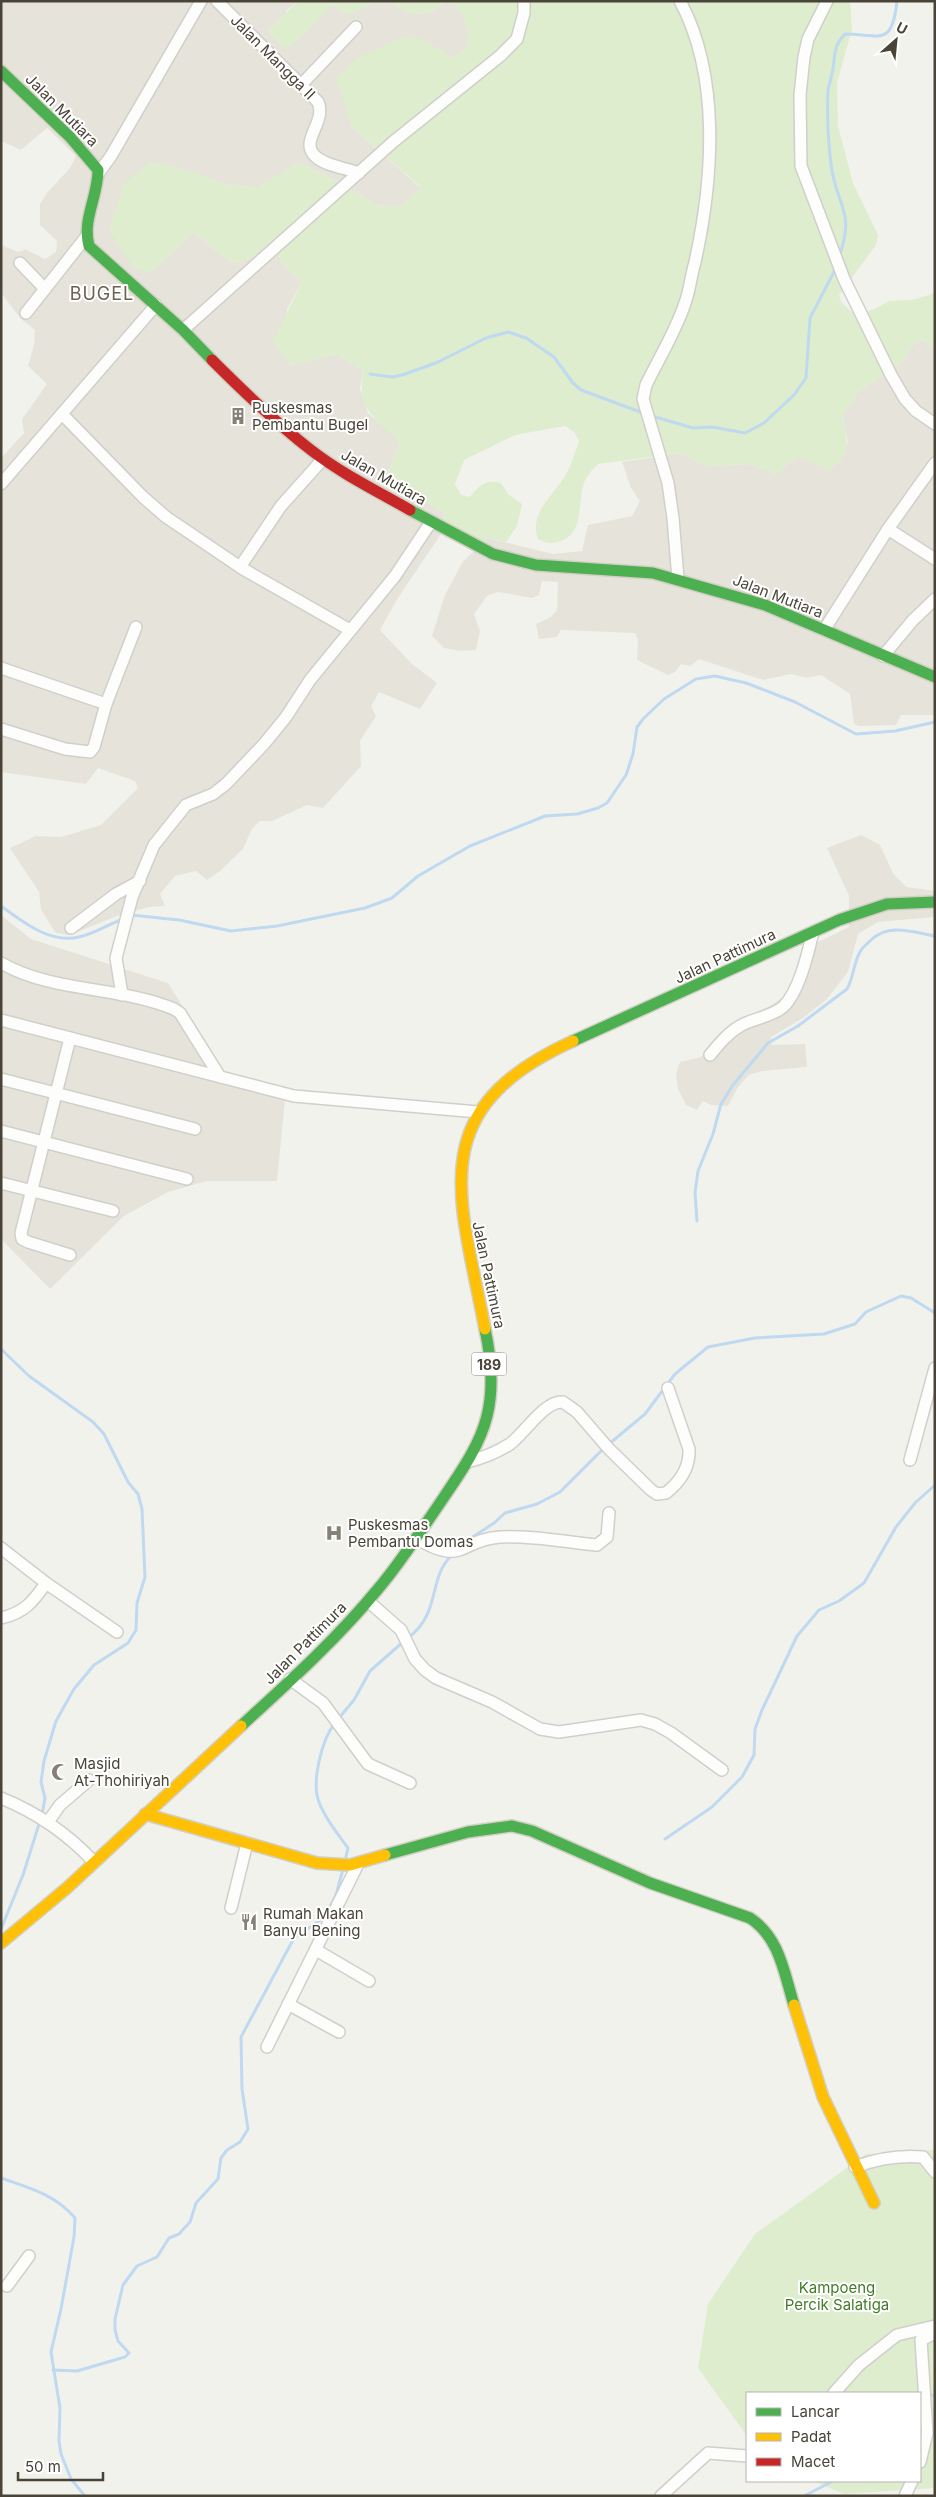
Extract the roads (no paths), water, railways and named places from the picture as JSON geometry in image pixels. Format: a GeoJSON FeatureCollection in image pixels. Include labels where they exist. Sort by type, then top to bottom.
{"type":"FeatureCollection","features":[{"type":"Feature","properties":{"kind":"street"},"geometry":{"type":"LineString","coordinates":[[26,312],[86,237],[87,217],[98,174],[111,156],[201,1]]}},
{"type":"Feature","properties":{"kind":"street","name":"Jalan Mangga II"},"geometry":{"type":"LineString","coordinates":[[217,1],[318,102],[322,110],[310,140],[310,149],[322,160],[359,173]]}},
{"type":"Feature","properties":{"kind":"street"},"geometry":{"type":"LineString","coordinates":[[183,330],[393,142],[500,56],[517,39],[524,12],[524,1]]}},
{"type":"Feature","properties":{"kind":"street"},"geometry":{"type":"LineString","coordinates":[[678,579],[668,483],[643,399],[646,385],[685,303],[702,228],[709,176],[708,121],[704,67],[692,24],[680,1]]}},
{"type":"Feature","properties":{"kind":"street"},"geometry":{"type":"LineString","coordinates":[[826,1],[808,39],[804,57],[800,95],[801,166],[844,279],[891,375],[905,399],[916,411],[935,424]]}},
{"type":"Feature","properties":{"kind":"street"},"geometry":{"type":"LineString","coordinates":[[301,85],[356,27]]}},
{"type":"Feature","properties":{"kind":"street","name":"Jalan Mutiara"},"geometry":{"type":"LineString","coordinates":[[1,71],[70,137],[93,164],[98,174]]}},
{"type":"Feature","properties":{"kind":"street","name":"Jalan Mutiara"},"geometry":{"type":"LineString","coordinates":[[86,237],[90,246],[183,330],[259,407],[323,459],[431,522],[493,554],[515,561],[536,565],[653,573],[765,605],[935,677]]}},
{"type":"Feature","properties":{"kind":"street"},"geometry":{"type":"LineString","coordinates":[[20,263],[45,289]]}},
{"type":"Feature","properties":{"kind":"street"},"geometry":{"type":"LineString","coordinates":[[1,484],[156,305]]}},
{"type":"Feature","properties":{"kind":"street"},"geometry":{"type":"LineString","coordinates":[[62,414],[160,512],[240,567],[350,630]]}},
{"type":"Feature","properties":{"kind":"street"},"geometry":{"type":"LineString","coordinates":[[240,567],[281,506],[323,459]]}},
{"type":"Feature","properties":{"kind":"street"},"geometry":{"type":"LineString","coordinates":[[824,630],[888,529],[935,463]]}},
{"type":"Feature","properties":{"kind":"street"},"geometry":{"type":"LineString","coordinates":[[122,995],[116,958],[127,917],[154,845],[186,806],[213,794],[226,784],[264,744],[286,717],[310,680],[395,576],[431,522]]}},
{"type":"Feature","properties":{"kind":"street"},"geometry":{"type":"LineString","coordinates":[[888,529],[935,559]]}},
{"type":"Feature","properties":{"kind":"street"},"geometry":{"type":"LineString","coordinates":[[883,656],[913,620],[935,599]]}},
{"type":"Feature","properties":{"kind":"street"},"geometry":{"type":"LineString","coordinates":[[1,729],[65,749],[90,752],[94,747],[106,704],[136,627]]}},
{"type":"Feature","properties":{"kind":"street"},"geometry":{"type":"LineString","coordinates":[[1,668],[106,704]]}},
{"type":"Feature","properties":{"kind":"street"},"geometry":{"type":"LineString","coordinates":[[71,928],[116,894],[140,882]]}},
{"type":"Feature","properties":{"kind":"street","name":"Jalan Pattimura"},"geometry":{"type":"LineString","coordinates":[[3,1942],[94,1862],[290,1679],[368,1601],[416,1538],[467,1462],[485,1424],[491,1391],[484,1322],[460,1206],[460,1183],[465,1140],[472,1121],[498,1088],[536,1060],[840,920],[887,904],[935,902]]}},
{"type":"Feature","properties":{"kind":"street"},"geometry":{"type":"LineString","coordinates":[[710,1055],[722,1040],[740,1026],[784,1006],[799,979],[808,955],[813,932]]}},
{"type":"Feature","properties":{"kind":"street"},"geometry":{"type":"LineString","coordinates":[[1,962],[34,978],[164,1004],[180,1013],[220,1077]]}},
{"type":"Feature","properties":{"kind":"street"},"geometry":{"type":"LineString","coordinates":[[1,1020],[294,1096],[478,1112]]}},
{"type":"Feature","properties":{"kind":"street"},"geometry":{"type":"LineString","coordinates":[[70,1038],[20,1233],[22,1239],[70,1255]]}},
{"type":"Feature","properties":{"kind":"street"},"geometry":{"type":"LineString","coordinates":[[1,1079],[195,1129]]}},
{"type":"Feature","properties":{"kind":"street"},"geometry":{"type":"LineString","coordinates":[[1,1131],[187,1179]]}},
{"type":"Feature","properties":{"kind":"street"},"geometry":{"type":"LineString","coordinates":[[1,1183],[113,1211]]}},
{"type":"Feature","properties":{"kind":"street"},"geometry":{"type":"LineString","coordinates":[[910,1460],[935,1368]]}},
{"type":"Feature","properties":{"kind":"street"},"geometry":{"type":"LineString","coordinates":[[467,1462],[492,1454],[512,1442],[552,1403],[558,1402],[570,1406],[651,1490],[657,1494],[666,1494],[684,1474],[690,1459],[689,1449],[668,1388]]}},
{"type":"Feature","properties":{"kind":"street"},"geometry":{"type":"LineString","coordinates":[[416,1538],[439,1550],[448,1551],[461,1551],[499,1537],[597,1545],[607,1537],[609,1513]]}},
{"type":"Feature","properties":{"kind":"street"},"geometry":{"type":"LineString","coordinates":[[1,1548],[46,1584],[117,1632]]}},
{"type":"Feature","properties":{"kind":"street"},"geometry":{"type":"LineString","coordinates":[[1,1618],[12,1616],[23,1610],[32,1603],[46,1584]]}},
{"type":"Feature","properties":{"kind":"street"},"geometry":{"type":"LineString","coordinates":[[368,1601],[401,1630],[415,1659],[436,1678],[492,1702],[540,1729],[559,1732],[641,1720],[655,1724],[671,1733],[722,1770]]}},
{"type":"Feature","properties":{"kind":"street"},"geometry":{"type":"LineString","coordinates":[[290,1679],[323,1703],[368,1764],[410,1783]]}},
{"type":"Feature","properties":{"kind":"street"},"geometry":{"type":"LineString","coordinates":[[46,1820],[89,1780]]}},
{"type":"Feature","properties":{"kind":"street"},"geometry":{"type":"LineString","coordinates":[[1,1798],[30,1810],[46,1820],[77,1844],[94,1862]]}},
{"type":"Feature","properties":{"kind":"street"},"geometry":{"type":"LineString","coordinates":[[145,1814],[317,1863],[349,1865],[442,1838],[495,1827],[512,1826],[532,1830],[650,1883],[713,1904],[759,1924],[774,1941],[823,2097],[855,2167],[874,2203]]}},
{"type":"Feature","properties":{"kind":"street"},"geometry":{"type":"LineString","coordinates":[[231,1908],[247,1844]]}},
{"type":"Feature","properties":{"kind":"street"},"geometry":{"type":"LineString","coordinates":[[267,2047],[316,1950],[349,1865]]}},
{"type":"Feature","properties":{"kind":"street"},"geometry":{"type":"LineString","coordinates":[[316,1950],[369,1981]]}},
{"type":"Feature","properties":{"kind":"street"},"geometry":{"type":"LineString","coordinates":[[288,2004],[339,2032]]}},
{"type":"Feature","properties":{"kind":"street"},"geometry":{"type":"LineString","coordinates":[[855,2167],[869,2162],[914,2156],[923,2157],[935,2172]]}},
{"type":"Feature","properties":{"kind":"street"},"geometry":{"type":"LineString","coordinates":[[3,2287],[29,2256]]}},
{"type":"Feature","properties":{"kind":"street"},"geometry":{"type":"LineString","coordinates":[[835,2392],[860,2365],[897,2335],[935,2326]]}},
{"type":"Feature","properties":{"kind":"street"},"geometry":{"type":"LineString","coordinates":[[921,2458],[927,2433],[920,2340],[935,2333]]}},
{"type":"Feature","properties":{"kind":"street"},"geometry":{"type":"LineString","coordinates":[[661,2496],[708,2453],[746,2456]]}},
{"type":"Feature","properties":{"kind":"street"},"geometry":{"type":"LineString","coordinates":[[905,2496],[912,2482]]}},
{"type":"Feature","properties":{"kind":"waterway"},"geometry":{"type":"LineString","coordinates":[[839,257],[844,242],[845,218],[833,178],[828,137],[828,91],[836,50],[845,34],[876,36],[888,32],[895,16],[897,1]]}},
{"type":"Feature","properties":{"kind":"waterway"},"geometry":{"type":"LineString","coordinates":[[652,416],[693,428],[712,427],[745,433],[764,423],[794,395],[806,378],[810,318],[836,268]]}},
{"type":"Feature","properties":{"kind":"waterway"},"geometry":{"type":"LineString","coordinates":[[370,374],[392,377],[402,375],[436,363],[486,338],[508,332],[526,338],[554,357],[573,383],[581,390],[643,413]]}},
{"type":"Feature","properties":{"kind":"waterway"},"geometry":{"type":"LineString","coordinates":[[131,915],[179,920],[231,931],[277,926],[365,908],[392,898],[418,876],[470,846],[545,816],[577,814],[598,808],[607,803],[626,775],[633,754],[637,727],[664,699],[696,679],[715,676],[746,683],[795,702],[856,734],[895,731],[935,722]]}},
{"type":"Feature","properties":{"kind":"waterway"},"geometry":{"type":"LineString","coordinates":[[1,906],[37,930],[58,937],[85,936],[123,919]]}},
{"type":"Feature","properties":{"kind":"waterway"},"geometry":{"type":"LineString","coordinates":[[697,1221],[695,1193],[698,1171],[713,1134],[721,1104],[733,1085],[768,1043],[798,1026],[847,989],[861,950],[878,935],[893,930],[901,930],[935,936]]}},
{"type":"Feature","properties":{"kind":"waterway"},"geometry":{"type":"LineString","coordinates":[[609,1444],[645,1414],[675,1374],[708,1347],[755,1338],[824,1334],[855,1324],[866,1312],[901,1296],[911,1298],[935,1313]]}},
{"type":"Feature","properties":{"kind":"waterway"},"geometry":{"type":"LineString","coordinates":[[1,1349],[29,1376],[93,1422],[104,1434],[128,1482],[138,1494],[142,1509],[145,1577],[137,1603],[136,1630],[128,1643],[94,1665],[74,1689],[56,1721],[44,1761],[41,1782],[45,1798],[42,1815]]}},
{"type":"Feature","properties":{"kind":"waterway"},"geometry":{"type":"LineString","coordinates":[[465,1542],[494,1523],[505,1513],[537,1504],[560,1492],[604,1448]]}},
{"type":"Feature","properties":{"kind":"waterway"},"geometry":{"type":"LineString","coordinates":[[665,1839],[712,1807],[742,1777],[754,1755],[755,1729],[762,1710],[797,1636],[819,1610],[839,1601],[864,1583],[896,1527],[915,1503],[935,1485]]}},
{"type":"Feature","properties":{"kind":"waterway"},"geometry":{"type":"LineString","coordinates":[[408,1638],[419,1628],[426,1617],[439,1574],[444,1564],[452,1555]]}},
{"type":"Feature","properties":{"kind":"waterway"},"geometry":{"type":"LineString","coordinates":[[339,1718],[354,1700],[370,1671],[403,1642]]}},
{"type":"Feature","properties":{"kind":"waterway"},"geometry":{"type":"LineString","coordinates":[[335,1723],[322,1750],[316,1783],[319,1802],[332,1826],[348,1848],[345,1861]]}},
{"type":"Feature","properties":{"kind":"waterway"},"geometry":{"type":"LineString","coordinates":[[1,1929],[23,1875],[40,1821]]}},
{"type":"Feature","properties":{"kind":"waterway"},"geometry":{"type":"LineString","coordinates":[[53,2370],[77,2371],[125,2357],[129,2353],[118,2341],[115,2330],[115,2319],[123,2285],[137,2266],[157,2257],[169,2238],[179,2234],[190,2222],[196,2203],[218,2179],[221,2158],[227,2150],[240,2142],[248,2129],[242,2089],[241,2037],[294,1938],[325,1917],[336,1895],[343,1869]]}},
{"type":"Feature","properties":{"kind":"waterway"},"geometry":{"type":"LineString","coordinates":[[1,2178],[50,2197],[75,2218],[74,2237],[51,2352],[60,2408],[59,2441],[61,2454],[71,2479],[85,2496]]}},
{"type":"Feature","properties":{"kind":"waterway"},"geometry":{"type":"LineString","coordinates":[[927,2394],[935,2396]]}},
{"type":"Feature","properties":{"kind":"waterway"},"geometry":{"type":"LineString","coordinates":[[804,2496],[831,2482]]}},
{"type":"Feature","properties":{"kind":"place","name":"Puskesmas Pembantu Bugel"},"geometry":{"type":"Point","coordinates":[238,416]}},
{"type":"Feature","properties":{"kind":"place","name":"Puskesmas Pembantu Domas"},"geometry":{"type":"Point","coordinates":[334,1533]}},
{"type":"Feature","properties":{"kind":"place","name":"Masjid At-Thohiriyah"},"geometry":{"type":"Point","coordinates":[60,1772]}},
{"type":"Feature","properties":{"kind":"place","name":"Rumah Makan Banyu Bening"},"geometry":{"type":"Point","coordinates":[249,1922]}},
{"type":"Feature","properties":{"kind":"district","name":"BUGEL"},"geometry":{"type":"Point","coordinates":[102,293]}},
{"type":"Feature","properties":{"kind":"park label","name":"Kampoeng Percik Salatiga"},"geometry":{"type":"Point","coordinates":[837,2296]}}]}
